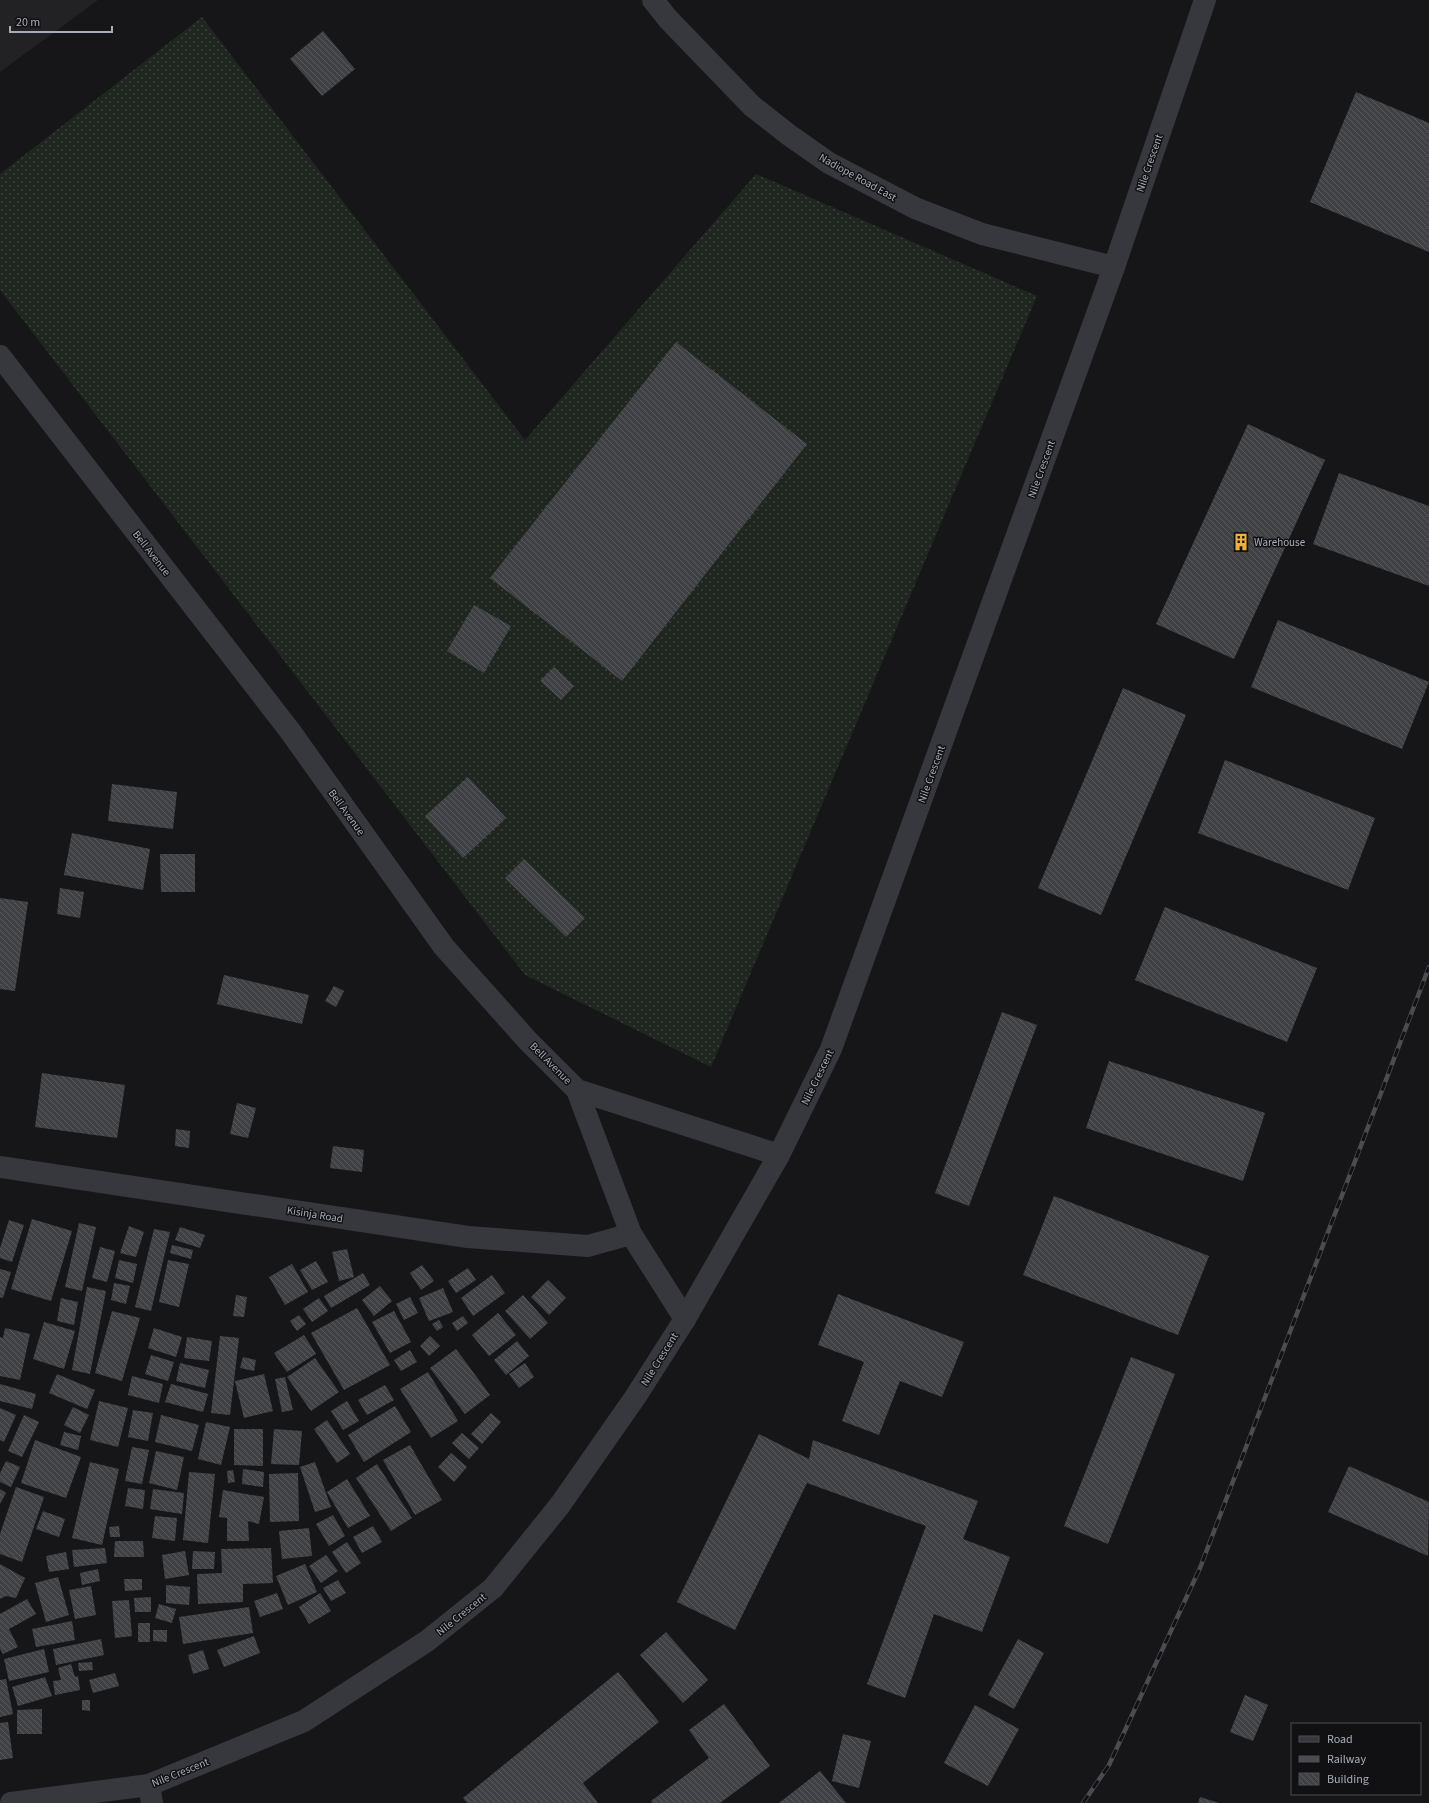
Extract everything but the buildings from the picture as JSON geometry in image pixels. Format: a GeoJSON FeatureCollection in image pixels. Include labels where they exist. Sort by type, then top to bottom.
{"type":"FeatureCollection","features":[{"type":"Feature","properties":{"kind":"street","name":"Nadiope Road East"},"geometry":{"type":"LineString","coordinates":[[653,0],[668,19],[752,106],[789,135],[829,162],[915,208],[982,234],[1114,267]]}},
{"type":"Feature","properties":{"kind":"street","name":"Nile Crescent"},"geometry":{"type":"LineString","coordinates":[[11,1803],[150,1794],[304,1721],[428,1641],[493,1588],[560,1505],[636,1396],[684,1319],[779,1155],[834,1042],[1114,267],[1205,0]]}},
{"type":"Feature","properties":{"kind":"street","name":"Bell Avenue"},"geometry":{"type":"LineString","coordinates":[[0,356],[290,732],[444,947],[528,1041],[577,1090],[779,1155]]}},
{"type":"Feature","properties":{"kind":"street"},"geometry":{"type":"LineString","coordinates":[[577,1090],[630,1234],[684,1319]]}},
{"type":"Feature","properties":{"kind":"street","name":"Kisinja Road"},"geometry":{"type":"LineString","coordinates":[[0,1167],[468,1237],[588,1246],[630,1234]]}},
{"type":"Feature","properties":{"kind":"shaded area"},"geometry":{"type":"Polygon","coordinates":[[[0,0],[98,0],[0,72],[0,0]]]}},
{"type":"Feature","properties":{"kind":"shaded area"},"geometry":{"type":"Polygon","coordinates":[[[202,17],[525,440],[756,174],[1037,296],[711,1067],[525,975],[0,290],[0,174],[202,17]]]}},
{"type":"Feature","properties":{"kind":"railway"},"geometry":{"type":"LineString","coordinates":[[1083,1803],[1109,1765],[1200,1568],[1429,967]]}},
{"type":"Feature","properties":{"kind":"place","name":"Warehouse"},"geometry":{"type":"Point","coordinates":[1241,542]}}]}
